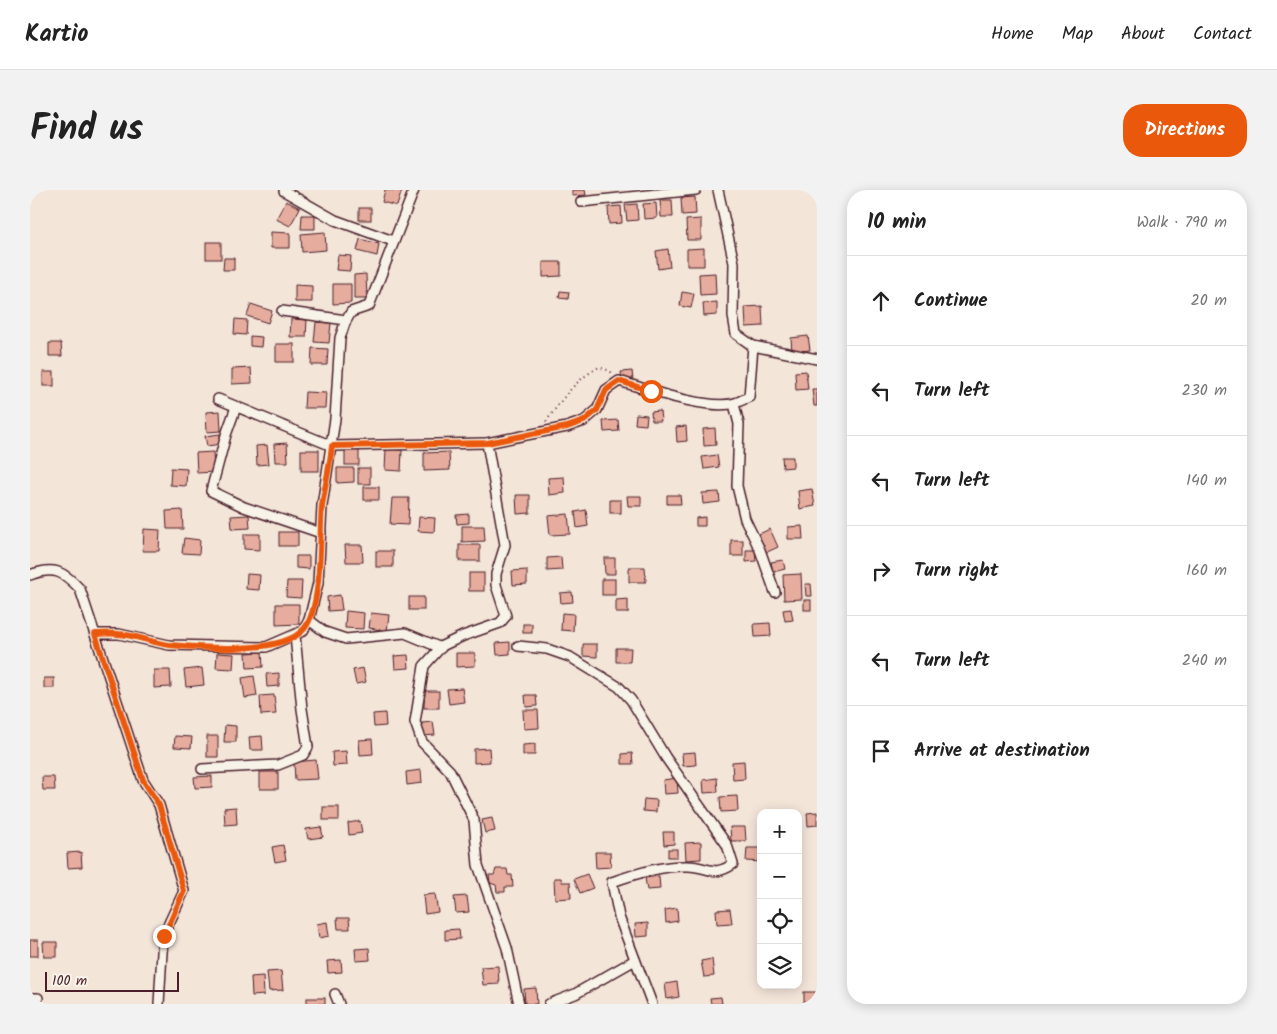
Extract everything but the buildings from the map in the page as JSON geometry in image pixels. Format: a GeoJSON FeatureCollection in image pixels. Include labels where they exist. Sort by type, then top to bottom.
{"type":"FeatureCollection","features":[{"type":"Feature","properties":{"kind":"street"},"geometry":{"type":"LineString","coordinates":[[95,634],[119,634],[169,645],[239,648],[266,647],[303,631],[309,620],[318,583],[322,506],[332,446],[340,338],[351,312],[369,306],[414,190]]}},
{"type":"Feature","properties":{"kind":"street"},"geometry":{"type":"LineString","coordinates":[[580,202],[696,190]]}},
{"type":"Feature","properties":{"kind":"street"},"geometry":{"type":"LineString","coordinates":[[718,190],[734,263],[733,316],[736,334],[752,346],[817,359]]}},
{"type":"Feature","properties":{"kind":"street"},"geometry":{"type":"LineString","coordinates":[[284,191],[335,220],[393,241]]}},
{"type":"Feature","properties":{"kind":"street"},"geometry":{"type":"LineString","coordinates":[[282,311],[346,320]]}},
{"type":"Feature","properties":{"kind":"street"},"geometry":{"type":"LineString","coordinates":[[218,399],[332,446],[487,443],[567,427],[584,421],[597,410],[606,390],[619,381],[651,391],[709,404],[734,404],[749,397],[752,346]]}},
{"type":"Feature","properties":{"kind":"street"},"geometry":{"type":"LineString","coordinates":[[734,404],[739,424],[737,486],[745,519],[760,550],[775,592]]}},
{"type":"Feature","properties":{"kind":"street"},"geometry":{"type":"LineString","coordinates":[[236,407],[226,435],[211,491],[244,507],[322,533]]}},
{"type":"Feature","properties":{"kind":"street"},"geometry":{"type":"LineString","coordinates":[[487,443],[505,545],[496,574],[496,585],[506,616],[500,622],[463,636],[441,648],[424,666],[415,722],[422,742],[450,771],[474,820],[478,865],[507,948],[519,1004]]}},
{"type":"Feature","properties":{"kind":"street"},"geometry":{"type":"LineString","coordinates":[[30,575],[43,570],[66,574],[80,588],[88,607],[95,634],[143,780],[159,805],[184,891],[164,936],[159,1004]]}},
{"type":"Feature","properties":{"kind":"street"},"geometry":{"type":"LineString","coordinates":[[309,620],[325,632],[346,639],[405,632],[441,648]]}},
{"type":"Feature","properties":{"kind":"street"},"geometry":{"type":"LineString","coordinates":[[202,769],[278,765],[303,754],[308,746],[302,709],[295,635]]}},
{"type":"Feature","properties":{"kind":"street"},"geometry":{"type":"LineString","coordinates":[[518,646],[547,649],[570,657],[619,686],[631,700],[666,758],[728,844],[733,864],[725,870],[713,872],[689,866],[639,872],[612,882],[619,917],[652,1004]]}},
{"type":"Feature","properties":{"kind":"street"},"geometry":{"type":"LineString","coordinates":[[549,1004],[576,994],[635,960]]}},
{"type":"Feature","properties":{"kind":"street"},"geometry":{"type":"LineString","coordinates":[[335,994],[339,1004]]}},
{"type":"Feature","properties":{"kind":"path"},"geometry":{"type":"LineString","coordinates":[[540,431],[563,398],[581,377],[599,367],[610,371],[619,381]]}},
{"type":"Feature","properties":{"kind":"route"},"geometry":{"type":"LineString","coordinates":[[164,936],[184,891],[159,805],[143,780],[95,634],[119,634],[169,645],[239,648],[266,647],[283,641],[303,631],[309,620],[318,583],[322,506],[332,446],[487,443],[512,436],[567,427],[584,421],[597,410],[606,390],[619,381],[651,391]]}}]}
